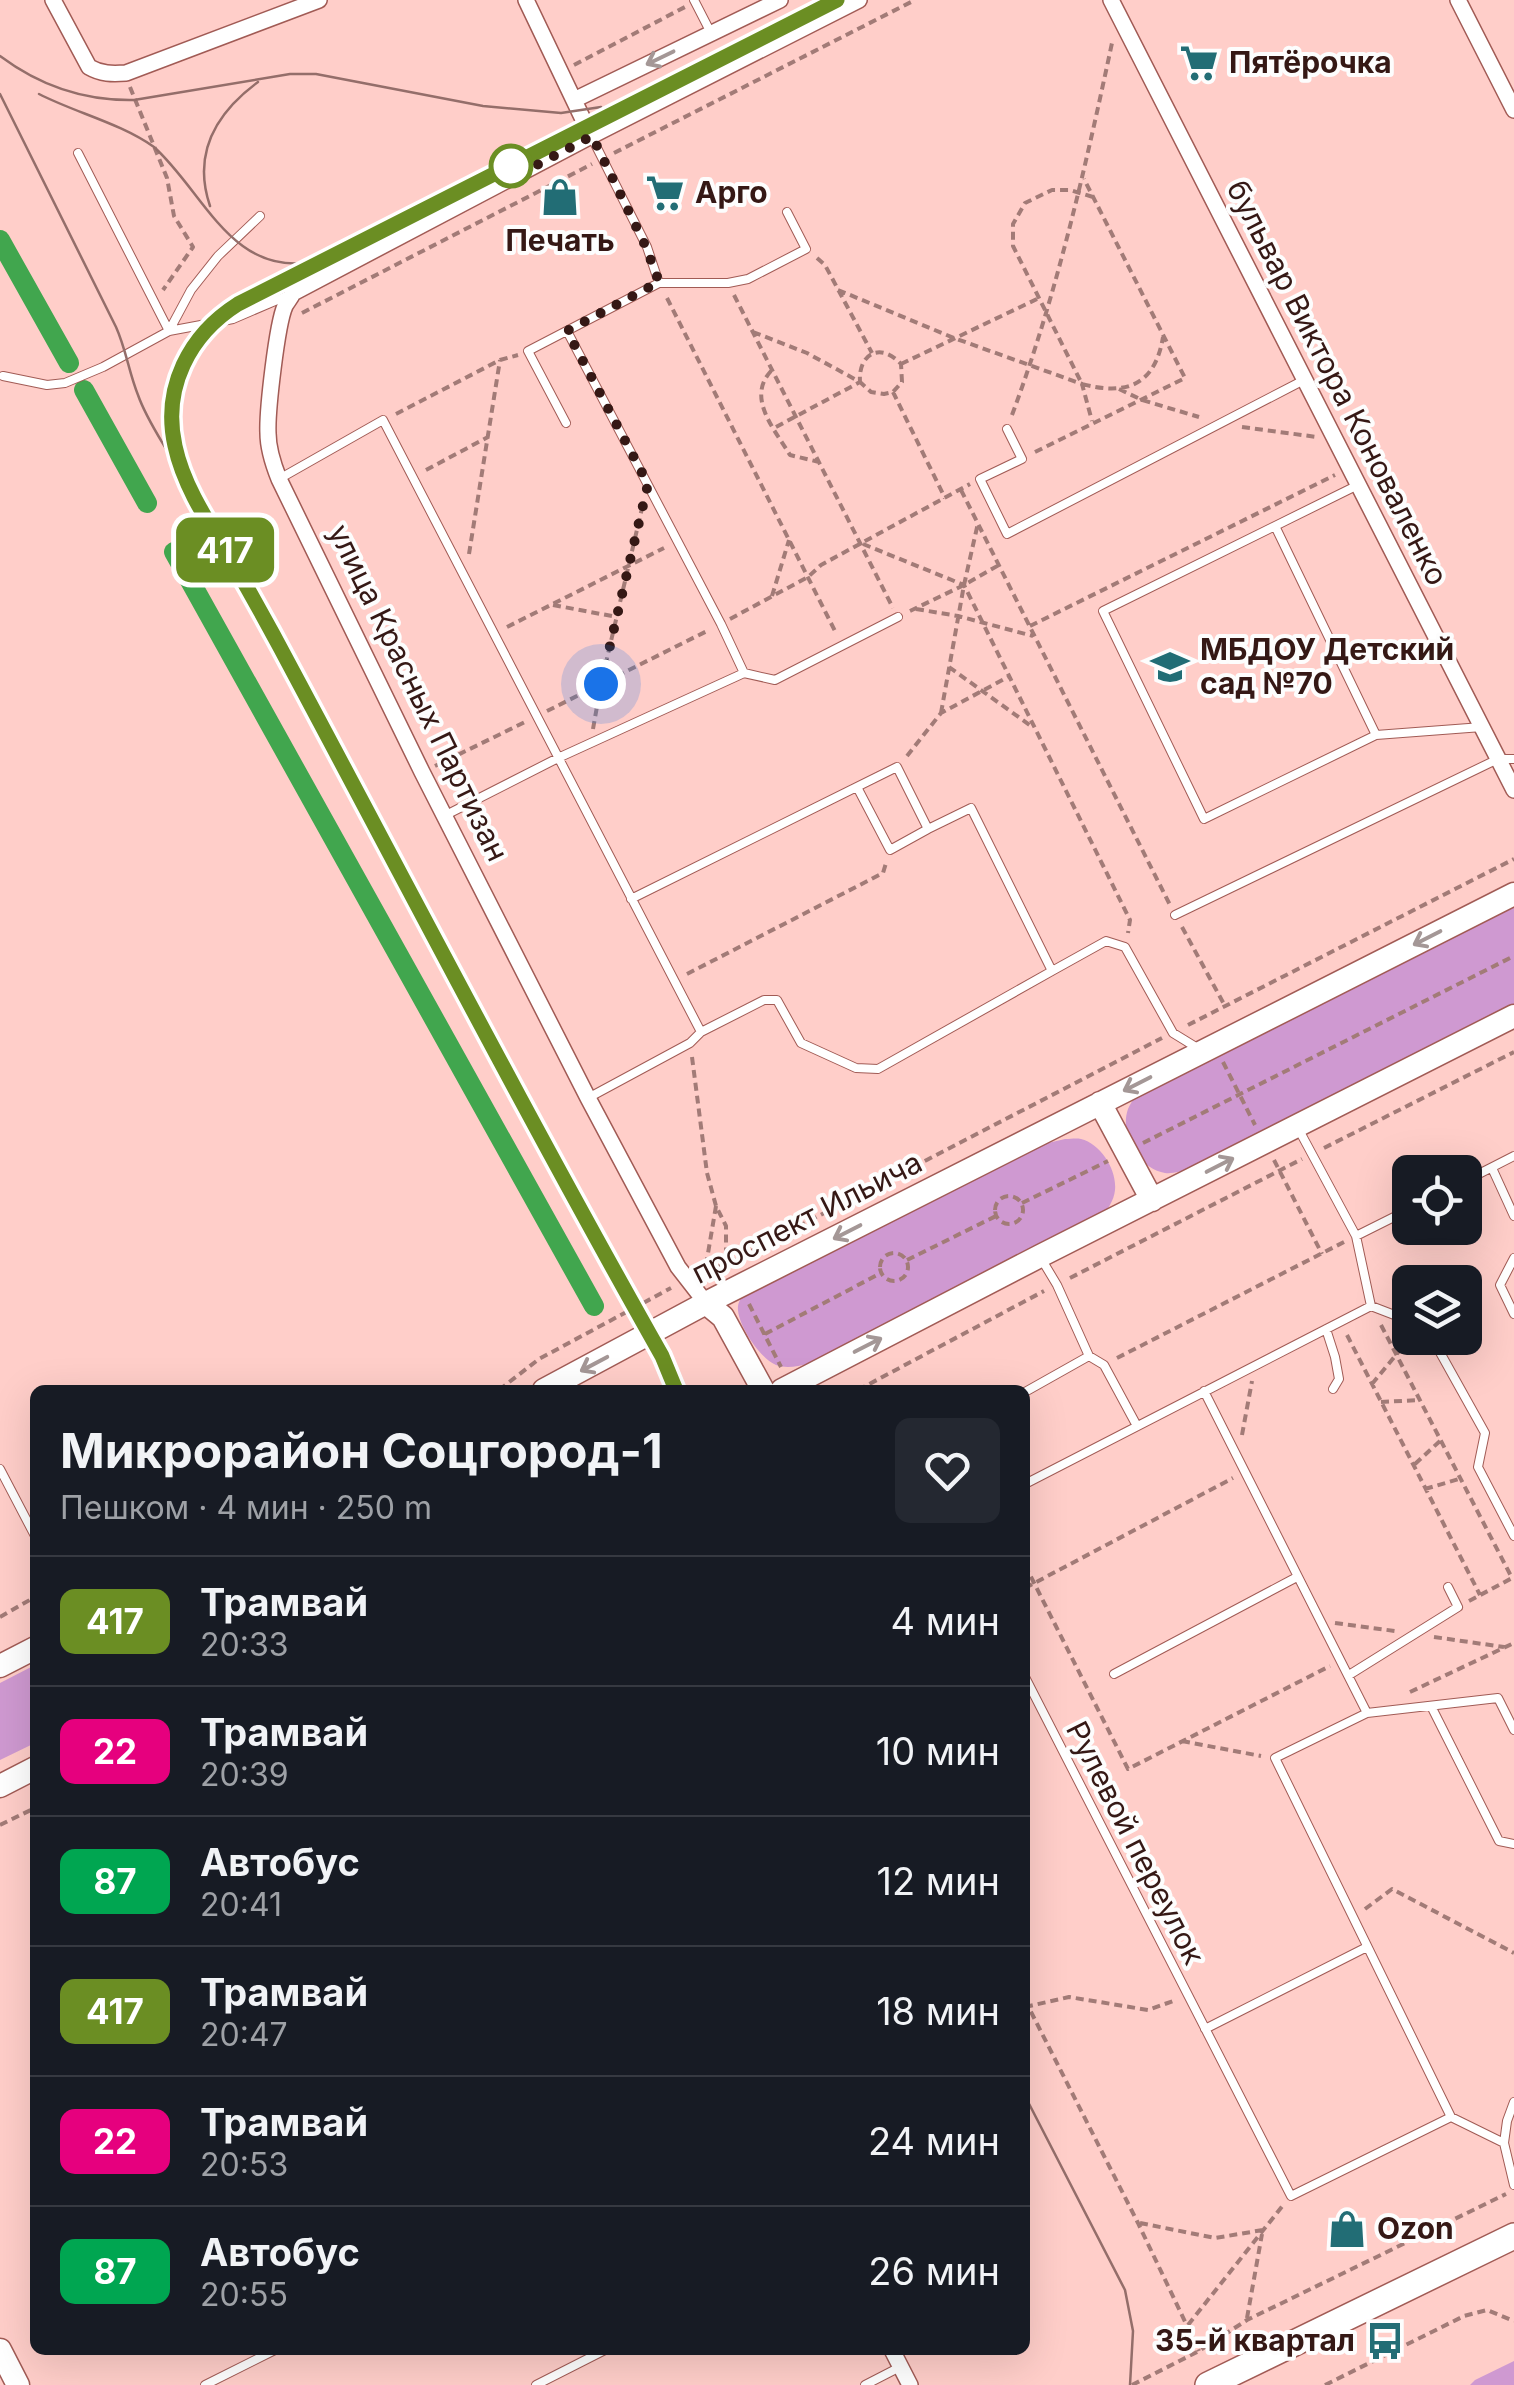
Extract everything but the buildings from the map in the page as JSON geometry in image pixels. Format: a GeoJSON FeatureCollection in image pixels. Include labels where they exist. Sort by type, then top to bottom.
{"type":"FeatureCollection","features":[{"type":"Feature","properties":{"kind":"main road"},"geometry":{"type":"LineString","coordinates":[[1208,2385],[1514,2236]]}},
{"type":"Feature","properties":{"kind":"street"},"geometry":{"type":"LineString","coordinates":[[57,1],[89,67],[110,74],[126,73],[319,0]]}},
{"type":"Feature","properties":{"kind":"street"},"geometry":{"type":"LineString","coordinates":[[526,0],[592,136]]}},
{"type":"Feature","properties":{"kind":"street"},"geometry":{"type":"LineString","coordinates":[[574,100],[780,0]]}},
{"type":"Feature","properties":{"kind":"street"},"geometry":{"type":"LineString","coordinates":[[294,293],[859,0]]}},
{"type":"Feature","properties":{"kind":"street","name":"бульвар Виктора Коноваленко"},"geometry":{"type":"LineString","coordinates":[[1111,0],[1482,727],[1506,759],[1514,790]]}},
{"type":"Feature","properties":{"kind":"street"},"geometry":{"type":"LineString","coordinates":[[1458,0],[1514,110]]}},
{"type":"Feature","properties":{"kind":"street","name":"улица Красных Партизан"},"geometry":{"type":"LineString","coordinates":[[294,293],[280,324],[269,414],[270,450],[279,479],[588,1098],[678,1267],[706,1303],[723,1317],[760,1385]]}},
{"type":"Feature","properties":{"kind":"street","name":"проспект Ильича"},"geometry":{"type":"LineString","coordinates":[[553,1385],[706,1303],[1100,1103],[1211,1052],[1514,894]]}},
{"type":"Feature","properties":{"kind":"street"},"geometry":{"type":"LineString","coordinates":[[781,1379],[807,1384],[1040,1256],[1514,1016]]}},
{"type":"Feature","properties":{"kind":"street"},"geometry":{"type":"LineString","coordinates":[[1100,1103],[1152,1200]]}},
{"type":"Feature","properties":{"kind":"street"},"geometry":{"type":"LineString","coordinates":[[0,1666],[30,1651]]}},
{"type":"Feature","properties":{"kind":"street"},"geometry":{"type":"LineString","coordinates":[[0,1786],[30,1771]]}},
{"type":"Feature","properties":{"kind":"street"},"geometry":{"type":"LineString","coordinates":[[0,2350],[14,2384]]}},
{"type":"Feature","properties":{"kind":"street"},"geometry":{"type":"LineString","coordinates":[[894,2355],[910,2385]]}},
{"type":"Feature","properties":{"kind":"lane"},"geometry":{"type":"LineString","coordinates":[[695,1],[712,33]]}},
{"type":"Feature","properties":{"kind":"lane"},"geometry":{"type":"LineString","coordinates":[[592,136],[659,282]]}},
{"type":"Feature","properties":{"kind":"lane"},"geometry":{"type":"LineString","coordinates":[[78,153],[169,331]]}},
{"type":"Feature","properties":{"kind":"lane"},"geometry":{"type":"LineString","coordinates":[[566,423],[528,352],[659,282],[728,283],[748,278],[806,249],[786,212]]}},
{"type":"Feature","properties":{"kind":"lane"},"geometry":{"type":"LineString","coordinates":[[169,331],[191,290],[218,256],[260,216]]}},
{"type":"Feature","properties":{"kind":"lane"},"geometry":{"type":"LineString","coordinates":[[3,376],[47,386],[66,383],[169,331],[233,319],[294,293]]}},
{"type":"Feature","properties":{"kind":"lane"},"geometry":{"type":"LineString","coordinates":[[567,331],[744,673]]}},
{"type":"Feature","properties":{"kind":"lane"},"geometry":{"type":"LineString","coordinates":[[1006,428],[1022,459],[980,479],[1007,534],[1305,380]]}},
{"type":"Feature","properties":{"kind":"lane"},"geometry":{"type":"LineString","coordinates":[[279,479],[383,420],[701,1032]]}},
{"type":"Feature","properties":{"kind":"lane"},"geometry":{"type":"LineString","coordinates":[[1358,485],[1103,612],[1204,820],[1376,735],[1482,727]]}},
{"type":"Feature","properties":{"kind":"lane"},"geometry":{"type":"LineString","coordinates":[[1274,526],[1376,735]]}},
{"type":"Feature","properties":{"kind":"lane"},"geometry":{"type":"LineString","coordinates":[[444,816],[558,758],[744,673],[775,680],[898,617]]}},
{"type":"Feature","properties":{"kind":"lane"},"geometry":{"type":"LineString","coordinates":[[1175,915],[1506,759]]}},
{"type":"Feature","properties":{"kind":"lane"},"geometry":{"type":"LineString","coordinates":[[631,899],[897,767],[928,829]]}},
{"type":"Feature","properties":{"kind":"lane"},"geometry":{"type":"LineString","coordinates":[[856,787],[890,850],[970,808],[1052,970]]}},
{"type":"Feature","properties":{"kind":"lane"},"geometry":{"type":"LineString","coordinates":[[588,1098],[764,1000],[777,1000],[801,1043],[856,1068],[878,1069],[1106,940],[1125,948],[1173,1032],[1211,1052]]}},
{"type":"Feature","properties":{"kind":"lane"},"geometry":{"type":"LineString","coordinates":[[1297,1126],[1356,1236],[1371,1306]]}},
{"type":"Feature","properties":{"kind":"lane"},"geometry":{"type":"LineString","coordinates":[[1482,1174],[1514,1156]]}},
{"type":"Feature","properties":{"kind":"lane"},"geometry":{"type":"LineString","coordinates":[[1492,1168],[1514,1216]]}},
{"type":"Feature","properties":{"kind":"lane"},"geometry":{"type":"LineString","coordinates":[[1356,1236],[1392,1218]]}},
{"type":"Feature","properties":{"kind":"lane"},"geometry":{"type":"LineString","coordinates":[[1040,1256],[1089,1356],[1104,1365],[1136,1426]]}},
{"type":"Feature","properties":{"kind":"lane"},"geometry":{"type":"LineString","coordinates":[[1514,1258],[1500,1285],[1514,1314]]}},
{"type":"Feature","properties":{"kind":"lane"},"geometry":{"type":"LineString","coordinates":[[1030,1481],[1371,1306],[1392,1315]]}},
{"type":"Feature","properties":{"kind":"lane"},"geometry":{"type":"LineString","coordinates":[[1326,1330],[1339,1379],[1333,1389]]}},
{"type":"Feature","properties":{"kind":"lane"},"geometry":{"type":"LineString","coordinates":[[1441,1355],[1485,1433],[1478,1468],[1514,1536]]}},
{"type":"Feature","properties":{"kind":"lane"},"geometry":{"type":"LineString","coordinates":[[1030,1389],[1089,1356]]}},
{"type":"Feature","properties":{"kind":"lane"},"geometry":{"type":"LineString","coordinates":[[1204,1391],[1367,1713]]}},
{"type":"Feature","properties":{"kind":"lane"},"geometry":{"type":"LineString","coordinates":[[0,1469],[30,1526]]}},
{"type":"Feature","properties":{"kind":"lane"},"geometry":{"type":"LineString","coordinates":[[1114,1674],[1297,1577]]}},
{"type":"Feature","properties":{"kind":"lane"},"geometry":{"type":"LineString","coordinates":[[1349,1675],[1458,1606],[1448,1588]]}},
{"type":"Feature","properties":{"kind":"lane","name":"Рулевой переулок"},"geometry":{"type":"LineString","coordinates":[[1030,1688],[1291,2196]]}},
{"type":"Feature","properties":{"kind":"lane"},"geometry":{"type":"LineString","coordinates":[[1504,2143],[1450,2117],[1275,1758],[1367,1713],[1498,1698],[1514,1730]]}},
{"type":"Feature","properties":{"kind":"lane"},"geometry":{"type":"LineString","coordinates":[[1431,1706],[1499,1841],[1514,1844]]}},
{"type":"Feature","properties":{"kind":"lane"},"geometry":{"type":"LineString","coordinates":[[1205,2028],[1367,1947]]}},
{"type":"Feature","properties":{"kind":"lane"},"geometry":{"type":"LineString","coordinates":[[1514,2102],[1504,2143],[1514,2188]]}},
{"type":"Feature","properties":{"kind":"lane"},"geometry":{"type":"LineString","coordinates":[[1291,2196],[1450,2117]]}},
{"type":"Feature","properties":{"kind":"lane"},"geometry":{"type":"LineString","coordinates":[[205,2385],[265,2355]]}},
{"type":"Feature","properties":{"kind":"lane"},"geometry":{"type":"LineString","coordinates":[[536,2385],[595,2355]]}},
{"type":"Feature","properties":{"kind":"lane"},"geometry":{"type":"LineString","coordinates":[[865,2385],[900,2367]]}},
{"type":"Feature","properties":{"kind":"lane"},"geometry":{"type":"LineString","coordinates":[[225,2374],[230,2385]]}},
{"type":"Feature","properties":{"kind":"path"},"geometry":{"type":"LineString","coordinates":[[560,71],[695,1]]}},
{"type":"Feature","properties":{"kind":"path"},"geometry":{"type":"LineString","coordinates":[[1006,428],[1046,315],[1083,177],[1118,16]]}},
{"type":"Feature","properties":{"kind":"path"},"geometry":{"type":"LineString","coordinates":[[126,73],[167,178],[174,216],[193,247],[154,302]]}},
{"type":"Feature","properties":{"kind":"path"},"geometry":{"type":"LineString","coordinates":[[1022,459],[1185,378],[1083,177]]}},
{"type":"Feature","properties":{"kind":"path"},"geometry":{"type":"LineString","coordinates":[[1093,197],[1070,190],[1052,190],[1025,203],[1013,224],[1013,246],[1082,384],[1093,424]]}},
{"type":"Feature","properties":{"kind":"path"},"geometry":{"type":"LineString","coordinates":[[806,249],[825,265],[872,354]]}},
{"type":"Feature","properties":{"kind":"path"},"geometry":{"type":"LineString","coordinates":[[659,282],[842,646]]}},
{"type":"Feature","properties":{"kind":"path"},"geometry":{"type":"LineString","coordinates":[[728,283],[898,617],[999,565]]}},
{"type":"Feature","properties":{"kind":"path"},"geometry":{"type":"LineString","coordinates":[[838,290],[954,338],[1102,389],[1118,389],[1143,380],[1160,354],[1163,334]]}},
{"type":"Feature","properties":{"kind":"path"},"geometry":{"type":"LineString","coordinates":[[901,364],[1038,298]]}},
{"type":"Feature","properties":{"kind":"path"},"geometry":{"type":"LineString","coordinates":[[753,332],[807,352],[871,392],[893,392],[902,382],[901,364],[885,352],[872,354],[862,363],[860,382]]}},
{"type":"Feature","properties":{"kind":"path"},"geometry":{"type":"LineString","coordinates":[[383,420],[500,360],[528,352]]}},
{"type":"Feature","properties":{"kind":"path"},"geometry":{"type":"LineString","coordinates":[[466,579],[500,360]]}},
{"type":"Feature","properties":{"kind":"path"},"geometry":{"type":"LineString","coordinates":[[772,370],[764,379],[759,400],[790,455],[819,462]]}},
{"type":"Feature","properties":{"kind":"path"},"geometry":{"type":"LineString","coordinates":[[774,428],[860,382]]}},
{"type":"Feature","properties":{"kind":"path"},"geometry":{"type":"LineString","coordinates":[[893,392],[945,498]]}},
{"type":"Feature","properties":{"kind":"path"},"geometry":{"type":"LineString","coordinates":[[413,478],[488,437]]}},
{"type":"Feature","properties":{"kind":"path"},"geometry":{"type":"LineString","coordinates":[[1030,626],[1350,468]]}},
{"type":"Feature","properties":{"kind":"path"},"geometry":{"type":"LineString","coordinates":[[422,772],[721,624],[980,479]]}},
{"type":"Feature","properties":{"kind":"path"},"geometry":{"type":"LineString","coordinates":[[590,743],[648,484]]}},
{"type":"Feature","properties":{"kind":"path"},"geometry":{"type":"LineString","coordinates":[[960,489],[1225,1006]]}},
{"type":"Feature","properties":{"kind":"path"},"geometry":{"type":"LineString","coordinates":[[941,713],[978,523]]}},
{"type":"Feature","properties":{"kind":"path"},"geometry":{"type":"LineString","coordinates":[[772,596],[789,540]]}},
{"type":"Feature","properties":{"kind":"path"},"geometry":{"type":"LineString","coordinates":[[494,634],[678,541]]}},
{"type":"Feature","properties":{"kind":"path"},"geometry":{"type":"LineString","coordinates":[[860,543],[964,586],[1130,920],[1125,948]]}},
{"type":"Feature","properties":{"kind":"path"},"geometry":{"type":"LineString","coordinates":[[551,605],[617,617]]}},
{"type":"Feature","properties":{"kind":"path"},"geometry":{"type":"LineString","coordinates":[[916,609],[1035,636]]}},
{"type":"Feature","properties":{"kind":"path"},"geometry":{"type":"LineString","coordinates":[[950,667],[1035,728]]}},
{"type":"Feature","properties":{"kind":"path"},"geometry":{"type":"LineString","coordinates":[[897,767],[941,713],[1009,677]]}},
{"type":"Feature","properties":{"kind":"path"},"geometry":{"type":"LineString","coordinates":[[674,981],[883,873],[890,850]]}},
{"type":"Feature","properties":{"kind":"path"},"geometry":{"type":"LineString","coordinates":[[716,1206],[706,1270],[726,1264],[1514,859]]}},
{"type":"Feature","properties":{"kind":"path"},"geometry":{"type":"LineString","coordinates":[[1134,1148],[1514,956]]}},
{"type":"Feature","properties":{"kind":"path"},"geometry":{"type":"LineString","coordinates":[[690,1044],[707,1173],[726,1226],[726,1264],[733,1276]]}},
{"type":"Feature","properties":{"kind":"path"},"geometry":{"type":"LineString","coordinates":[[1211,1052],[1260,1134]]}},
{"type":"Feature","properties":{"kind":"path"},"geometry":{"type":"LineString","coordinates":[[867,1385],[1514,1052]]}},
{"type":"Feature","properties":{"kind":"path"},"geometry":{"type":"LineString","coordinates":[[1270,1151],[1322,1254]]}},
{"type":"Feature","properties":{"kind":"path"},"geometry":{"type":"LineString","coordinates":[[1022,1204],[1108,1160]]}},
{"type":"Feature","properties":{"kind":"path"},"geometry":{"type":"LineString","coordinates":[[1012,1196],[1022,1204],[1021,1217],[1014,1223],[1002,1222],[996,1216],[996,1204],[1002,1198],[1012,1196]]}},
{"type":"Feature","properties":{"kind":"path"},"geometry":{"type":"LineString","coordinates":[[907,1260],[996,1216]]}},
{"type":"Feature","properties":{"kind":"path"},"geometry":{"type":"LineString","coordinates":[[1104,1365],[1356,1236]]}},
{"type":"Feature","properties":{"kind":"path"},"geometry":{"type":"LineString","coordinates":[[897,1253],[907,1260],[908,1270],[899,1280],[889,1280],[881,1273],[881,1261],[889,1254],[897,1253]]}},
{"type":"Feature","properties":{"kind":"path"},"geometry":{"type":"LineString","coordinates":[[765,1334],[881,1273]]}},
{"type":"Feature","properties":{"kind":"path"},"geometry":{"type":"LineString","coordinates":[[505,1385],[539,1359],[681,1283]]}},
{"type":"Feature","properties":{"kind":"path"},"geometry":{"type":"LineString","coordinates":[[744,1294],[765,1334],[781,1379]]}},
{"type":"Feature","properties":{"kind":"path"},"geometry":{"type":"LineString","coordinates":[[1371,1306],[1392,1346]]}},
{"type":"Feature","properties":{"kind":"path"},"geometry":{"type":"LineString","coordinates":[[1340,1322],[1480,1595]]}},
{"type":"Feature","properties":{"kind":"path"},"geometry":{"type":"LineString","coordinates":[[1372,1384],[1397,1355],[1513,1578],[1458,1606]]}},
{"type":"Feature","properties":{"kind":"path"},"geometry":{"type":"LineString","coordinates":[[1238,1460],[1255,1365]]}},
{"type":"Feature","properties":{"kind":"path"},"geometry":{"type":"LineString","coordinates":[[1381,1402],[1420,1400]]}},
{"type":"Feature","properties":{"kind":"path"},"geometry":{"type":"LineString","coordinates":[[1414,1465],[1441,1440]]}},
{"type":"Feature","properties":{"kind":"path"},"geometry":{"type":"LineString","coordinates":[[1030,1585],[1244,1472]]}},
{"type":"Feature","properties":{"kind":"path"},"geometry":{"type":"LineString","coordinates":[[1425,1489],[1460,1478]]}},
{"type":"Feature","properties":{"kind":"path"},"geometry":{"type":"LineString","coordinates":[[1030,1575],[1128,1769],[1341,1660]]}},
{"type":"Feature","properties":{"kind":"path"},"geometry":{"type":"LineString","coordinates":[[0,1618],[30,1599]]}},
{"type":"Feature","properties":{"kind":"path"},"geometry":{"type":"LineString","coordinates":[[1401,1697],[1514,1642]]}},
{"type":"Feature","properties":{"kind":"path"},"geometry":{"type":"LineString","coordinates":[[1182,1741],[1275,1758]]}},
{"type":"Feature","properties":{"kind":"path"},"geometry":{"type":"LineString","coordinates":[[0,1825],[30,1810]]}},
{"type":"Feature","properties":{"kind":"path"},"geometry":{"type":"LineString","coordinates":[[1353,1918],[1392,1889],[1514,1953]]}},
{"type":"Feature","properties":{"kind":"path"},"geometry":{"type":"LineString","coordinates":[[1030,2003],[1069,1997],[1148,2010],[1188,1996]]}},
{"type":"Feature","properties":{"kind":"path"},"geometry":{"type":"LineString","coordinates":[[1030,2014],[1199,2351]]}},
{"type":"Feature","properties":{"kind":"path"},"geometry":{"type":"LineString","coordinates":[[1132,2385],[1199,2351],[1247,2320],[1514,2188]]}},
{"type":"Feature","properties":{"kind":"path"},"geometry":{"type":"LineString","coordinates":[[1188,2325],[1291,2196]]}},
{"type":"Feature","properties":{"kind":"path"},"geometry":{"type":"LineString","coordinates":[[1138,2223],[1215,2238],[1263,2230]]}},
{"type":"Feature","properties":{"kind":"path"},"geometry":{"type":"LineString","coordinates":[[1247,2320],[1263,2230]]}},
{"type":"Feature","properties":{"kind":"path"},"geometry":{"type":"LineString","coordinates":[[1324,2385],[1464,2316],[1488,2310],[1514,2321]]}},
{"type":"Feature","properties":{"kind":"shaded area"},"geometry":{"type":"Polygon","coordinates":[[[1514,903],[1514,1005],[1189,1169],[1168,1173],[1156,1170],[1133,1149],[1126,1119],[1136,1095],[1514,903]]]}},
{"type":"Feature","properties":{"kind":"shaded area"},"geometry":{"type":"Polygon","coordinates":[[[1065,1139],[1088,1142],[1110,1166],[1114,1194],[1101,1218],[808,1364],[776,1365],[750,1340],[738,1313],[745,1292],[1048,1143],[1065,1139]]]}},
{"type":"Feature","properties":{"kind":"shaded area"},"geometry":{"type":"Polygon","coordinates":[[[30,1668],[30,1745],[0,1760],[0,1683],[30,1668]]]}},
{"type":"Feature","properties":{"kind":"shaded area"},"geometry":{"type":"Polygon","coordinates":[[[1514,2361],[1514,2385],[1470,2385],[1475,2380],[1514,2361]]]}},
{"type":"Feature","properties":{"kind":"waterway"},"geometry":{"type":"LineString","coordinates":[[0,240],[69,363]]}},
{"type":"Feature","properties":{"kind":"waterway"},"geometry":{"type":"LineString","coordinates":[[84,390],[147,503]]}},
{"type":"Feature","properties":{"kind":"waterway"},"geometry":{"type":"LineString","coordinates":[[174,552],[594,1306]]}},
{"type":"Feature","properties":{"kind":"tram line"},"geometry":{"type":"LineString","coordinates":[[674,1385],[662,1356],[293,672],[191,491],[175,446],[172,404],[176,384],[193,347],[238,303],[837,0]]}},
{"type":"Feature","properties":{"kind":"tram line","name":"417"},"geometry":{"type":"LineString","coordinates":[[674,1385],[285,657],[187,484],[175,447],[174,396],[194,343],[210,324],[238,304],[837,0]]}},
{"type":"Feature","properties":{"kind":"tram line"},"geometry":{"type":"LineString","coordinates":[[0,56],[31,76],[64,90],[116,100],[290,74],[316,74],[483,106],[561,113],[601,107]]}},
{"type":"Feature","properties":{"kind":"tram line"},"geometry":{"type":"LineString","coordinates":[[210,206],[204,169],[212,136],[230,107],[258,82]]}},
{"type":"Feature","properties":{"kind":"tram line"},"geometry":{"type":"LineString","coordinates":[[0,94],[116,327],[141,403],[172,459]]}},
{"type":"Feature","properties":{"kind":"tram line"},"geometry":{"type":"LineString","coordinates":[[39,94],[127,131],[154,147],[240,244],[260,256],[284,263],[312,262]]}},
{"type":"Feature","properties":{"kind":"tram line"},"geometry":{"type":"LineString","coordinates":[[1030,2106],[1125,2290],[1133,2331],[1130,2385]]}},
{"type":"Feature","properties":{"kind":"place","name":"Пятёрочка"},"geometry":{"type":"Point","coordinates":[1199,63]}},
{"type":"Feature","properties":{"kind":"place","name":"Арго"},"geometry":{"type":"Point","coordinates":[665,193]}},
{"type":"Feature","properties":{"kind":"place","name":"Печать"},"geometry":{"type":"Point","coordinates":[560,197]}},
{"type":"Feature","properties":{"kind":"place","name":"МБДОУ Детский сад №70"},"geometry":{"type":"Point","coordinates":[1170,667]}},
{"type":"Feature","properties":{"kind":"place","name":"Ozon"},"geometry":{"type":"Point","coordinates":[1347,2229]}},
{"type":"Feature","properties":{"kind":"place","name":"35-й квартал"},"geometry":{"type":"Point","coordinates":[1385,2341]}},
{"type":"Feature","properties":{"kind":"route"},"geometry":{"type":"LineString","coordinates":[[511,166],[516,176],[592,136],[659,282],[567,331],[648,484],[601,684]]}}]}
